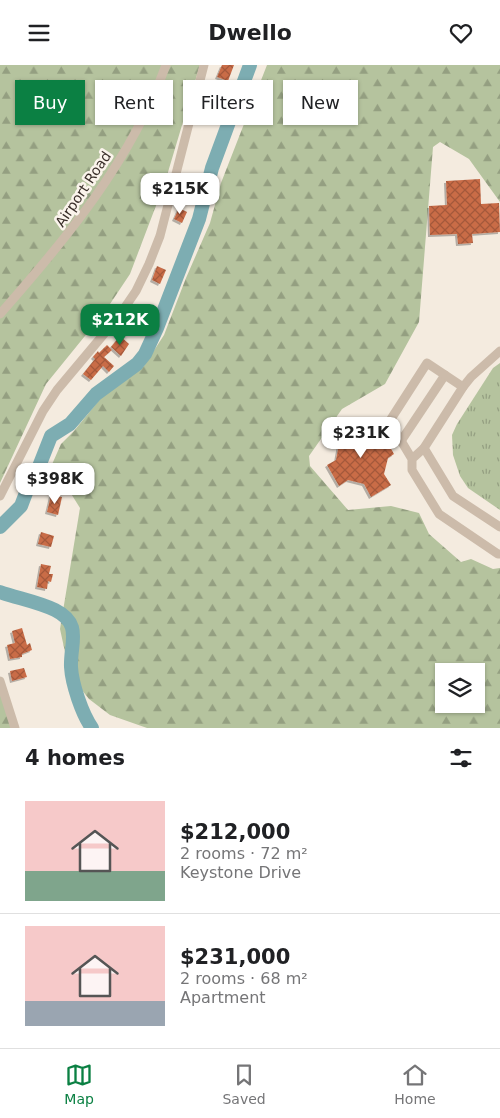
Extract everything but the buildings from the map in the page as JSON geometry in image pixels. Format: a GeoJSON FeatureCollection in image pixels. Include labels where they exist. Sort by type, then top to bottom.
{"type":"FeatureCollection","features":[{"type":"Feature","properties":{"kind":"street","name":"Airport Road"},"geometry":{"type":"LineString","coordinates":[[0,314],[60,246],[94,200],[132,139],[150,104],[166,65]]}},
{"type":"Feature","properties":{"kind":"street"},"geometry":{"type":"LineString","coordinates":[[0,496],[43,411],[57,390],[119,316],[136,291],[149,264],[160,236],[204,65]]}},
{"type":"Feature","properties":{"kind":"street"},"geometry":{"type":"LineString","coordinates":[[412,459],[424,448],[471,377],[500,351]]}},
{"type":"Feature","properties":{"kind":"street"},"geometry":{"type":"LineString","coordinates":[[463,387],[427,363],[391,419],[391,424],[412,459],[412,470],[439,514],[500,554]]}},
{"type":"Feature","properties":{"kind":"street"},"geometry":{"type":"LineString","coordinates":[[401,441],[445,375]]}},
{"type":"Feature","properties":{"kind":"street"},"geometry":{"type":"LineString","coordinates":[[424,448],[453,496],[500,527]]}},
{"type":"Feature","properties":{"kind":"street"},"geometry":{"type":"LineString","coordinates":[[0,681],[15,728]]}},
{"type":"Feature","properties":{"kind":"green space"},"geometry":{"type":"Polygon","coordinates":[[[0,65],[200,65],[196,80],[183,80],[183,122],[165,182],[130,274],[106,310],[46,384],[0,483],[0,65]]]}},
{"type":"Feature","properties":{"kind":"green space"},"geometry":{"type":"Polygon","coordinates":[[[267,65],[500,65],[500,202],[469,159],[440,142],[433,147],[419,322],[385,384],[342,409],[309,456],[310,466],[348,510],[391,506],[419,513],[429,534],[461,562],[471,559],[493,569],[500,568],[500,728],[147,728],[110,715],[89,699],[70,675],[60,629],[80,508],[70,492],[46,478],[61,444],[110,387],[144,366],[164,335],[210,223],[221,183],[244,125],[273,125],[273,80],[261,80],[267,65]]]}},
{"type":"Feature","properties":{"kind":"green space"},"geometry":{"type":"Polygon","coordinates":[[[500,363],[500,510],[468,488],[460,476],[453,455],[452,435],[493,368],[500,363]]]}},
{"type":"Feature","properties":{"kind":"green space"},"geometry":{"type":"Polygon","coordinates":[[[0,694],[15,728],[0,728],[0,694]]]}},
{"type":"Feature","properties":{"kind":"waterway"},"geometry":{"type":"LineString","coordinates":[[0,527],[21,506],[51,436],[70,424],[96,394],[137,364],[145,354],[199,219],[212,168],[250,65]]}},
{"type":"Feature","properties":{"kind":"waterway"},"geometry":{"type":"LineString","coordinates":[[0,592],[49,607],[64,615],[69,621],[73,635],[71,658],[73,682],[81,707],[92,728]]}}]}
